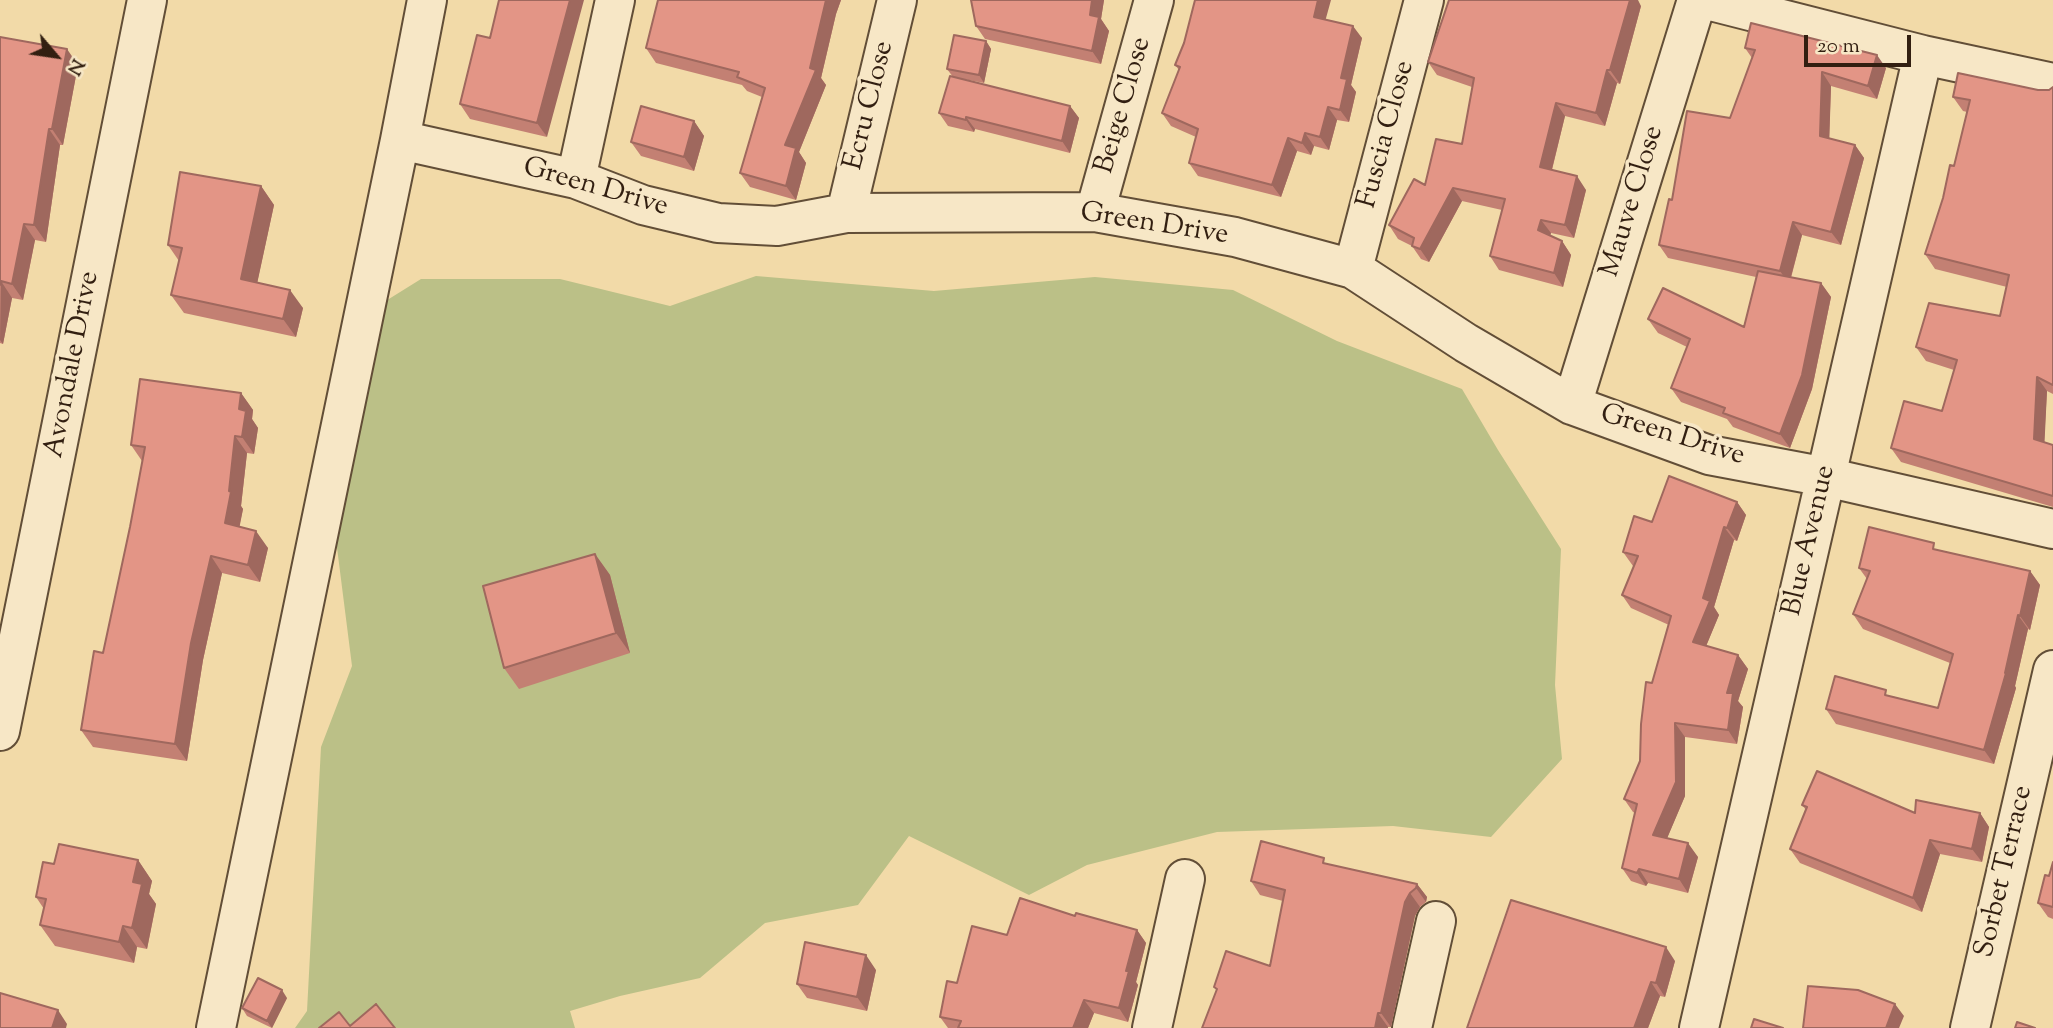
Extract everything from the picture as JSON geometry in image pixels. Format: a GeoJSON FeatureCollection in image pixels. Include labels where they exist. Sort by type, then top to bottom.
{"type":"FeatureCollection","features":[{"type":"Feature","properties":{"kind":"street","name":"Avondale Drive"},"geometry":{"type":"LineString","coordinates":[[0,731],[147,0]]}},
{"type":"Feature","properties":{"kind":"street"},"geometry":{"type":"LineString","coordinates":[[216,1028],[427,0]]}},
{"type":"Feature","properties":{"kind":"street"},"geometry":{"type":"LineString","coordinates":[[576,179],[615,0]]}},
{"type":"Feature","properties":{"kind":"street","name":"Ecru Close"},"geometry":{"type":"LineString","coordinates":[[846,213],[897,0]]}},
{"type":"Feature","properties":{"kind":"street","name":"Beige Close"},"geometry":{"type":"LineString","coordinates":[[1095,212],[1154,0]]}},
{"type":"Feature","properties":{"kind":"street","name":"Fuscia Close"},"geometry":{"type":"LineString","coordinates":[[1353,269],[1424,0]]}},
{"type":"Feature","properties":{"kind":"street","name":"Mauve Close"},"geometry":{"type":"LineString","coordinates":[[1572,405],[1697,0]]}},
{"type":"Feature","properties":{"kind":"street"},"geometry":{"type":"LineString","coordinates":[[1707,0],[1923,55],[2053,83]]}},
{"type":"Feature","properties":{"kind":"street","name":"Blue Avenue"},"geometry":{"type":"LineString","coordinates":[[1699,1028],[1923,55]]}},
{"type":"Feature","properties":{"kind":"street","name":"Green Drive"},"geometry":{"type":"LineString","coordinates":[[400,140],[576,179],[643,205],[718,223],[777,226],[846,213],[1095,212],[1235,237],[1353,269],[1466,343],[1572,405],[1709,455],[1826,478],[2053,529]]}},
{"type":"Feature","properties":{"kind":"street","name":"Sorbet Terrace"},"geometry":{"type":"LineString","coordinates":[[1974,1010],[2053,670]]}},
{"type":"Feature","properties":{"kind":"street"},"geometry":{"type":"LineString","coordinates":[[1152,1028],[1185,879]]}},
{"type":"Feature","properties":{"kind":"street"},"geometry":{"type":"LineString","coordinates":[[1412,1028],[1436,921]]}},
{"type":"Feature","properties":{"kind":"green space"},"geometry":{"type":"Polygon","coordinates":[[[756,276],[934,291],[1095,277],[1233,290],[1337,341],[1462,389],[1561,549],[1555,685],[1562,759],[1491,837],[1393,826],[1217,832],[1087,865],[1029,895],[909,836],[858,905],[765,923],[700,978],[620,996],[570,1011],[575,1028],[295,1028],[307,1011],[321,747],[352,666],[334,524],[368,312],[421,279],[560,279],[670,306],[756,276]]]}},
{"type":"Feature","properties":{"kind":"building"},"geometry":{"type":"Polygon","coordinates":[[[499,0],[570,0],[537,123],[460,104],[477,35],[490,38],[499,0]]]}},
{"type":"Feature","properties":{"kind":"building"},"geometry":{"type":"Polygon","coordinates":[[[658,0],[826,0],[810,68],[816,70],[785,145],[796,148],[786,186],[740,173],[765,88],[737,77],[739,72],[646,48],[658,0]]]}},
{"type":"Feature","properties":{"kind":"building"},"geometry":{"type":"Polygon","coordinates":[[[971,0],[1092,0],[1090,15],[1099,17],[1092,51],[976,26],[971,0]]]}},
{"type":"Feature","properties":{"kind":"building"},"geometry":{"type":"Polygon","coordinates":[[[1195,0],[1318,0],[1314,17],[1353,26],[1341,78],[1347,79],[1340,110],[1328,107],[1320,137],[1305,133],[1302,143],[1288,138],[1272,185],[1189,163],[1198,129],[1162,113],[1180,67],[1175,65],[1184,43],[1195,0]]]}},
{"type":"Feature","properties":{"kind":"building"},"geometry":{"type":"Polygon","coordinates":[[[1449,0],[1630,0],[1596,113],[1556,103],[1540,167],[1577,176],[1565,225],[1541,220],[1538,230],[1562,241],[1554,273],[1490,256],[1505,199],[1453,188],[1420,249],[1412,246],[1414,238],[1389,225],[1414,179],[1425,185],[1436,139],[1462,144],[1474,78],[1428,62],[1449,0]]]}},
{"type":"Feature","properties":{"kind":"building"},"geometry":{"type":"Polygon","coordinates":[[[1751,23],[1877,55],[1868,86],[1822,72],[1820,136],[1855,145],[1831,232],[1793,222],[1780,271],[1659,245],[1669,199],[1672,200],[1687,111],[1730,118],[1755,50],[1745,48],[1751,23]]]}},
{"type":"Feature","properties":{"kind":"building"},"geometry":{"type":"Polygon","coordinates":[[[954,35],[986,41],[979,75],[947,69],[954,35]]]}},
{"type":"Feature","properties":{"kind":"building"},"geometry":{"type":"Polygon","coordinates":[[[0,37],[67,49],[52,129],[49,129],[34,225],[24,224],[12,284],[1,281],[0,285],[0,37]]]}},
{"type":"Feature","properties":{"kind":"building"},"geometry":{"type":"Polygon","coordinates":[[[1958,73],[2038,90],[2049,90],[2053,87],[2053,385],[2037,377],[2034,439],[2053,445],[2053,496],[1891,448],[1904,401],[1942,411],[1957,360],[1916,347],[1929,303],[2000,316],[2009,275],[1925,254],[1943,198],[1950,165],[1954,166],[1970,100],[1953,97],[1958,73]]]}},
{"type":"Feature","properties":{"kind":"building"},"geometry":{"type":"Polygon","coordinates":[[[950,76],[1070,106],[1062,141],[939,113],[950,76]]]}},
{"type":"Feature","properties":{"kind":"building"},"geometry":{"type":"Polygon","coordinates":[[[641,106],[694,121],[684,157],[631,142],[641,106]]]}},
{"type":"Feature","properties":{"kind":"building"},"geometry":{"type":"Polygon","coordinates":[[[180,172],[261,186],[241,279],[290,290],[283,319],[171,295],[182,248],[168,245],[180,172]]]}},
{"type":"Feature","properties":{"kind":"building"},"geometry":{"type":"Polygon","coordinates":[[[1758,271],[1821,283],[1802,375],[1780,434],[1723,413],[1725,408],[1671,388],[1690,339],[1648,319],[1663,288],[1744,327],[1758,271]]]}},
{"type":"Feature","properties":{"kind":"building"},"geometry":{"type":"Polygon","coordinates":[[[140,379],[241,393],[239,409],[246,411],[242,437],[235,436],[231,492],[225,523],[256,531],[248,565],[211,556],[191,643],[175,744],[81,730],[94,651],[103,653],[145,447],[131,445],[140,379]]]}},
{"type":"Feature","properties":{"kind":"building"},"geometry":{"type":"Polygon","coordinates":[[[1669,476],[1737,502],[1727,528],[1724,527],[1703,598],[1710,601],[1693,642],[1738,655],[1727,693],[1733,693],[1728,730],[1675,723],[1676,782],[1653,835],[1688,843],[1679,879],[1639,869],[1637,873],[1622,868],[1637,804],[1624,799],[1640,761],[1646,682],[1652,683],[1671,616],[1622,595],[1638,556],[1623,552],[1634,516],[1652,522],[1669,476]]]}},
{"type":"Feature","properties":{"kind":"building"},"geometry":{"type":"Polygon","coordinates":[[[1869,527],[1934,543],[1933,549],[2030,571],[2006,673],[1984,750],[1826,709],[1835,676],[1886,690],[1885,695],[1938,708],[1953,654],[1853,614],[1870,571],[1859,568],[1869,527]]]}},
{"type":"Feature","properties":{"kind":"building"},"geometry":{"type":"Polygon","coordinates":[[[595,554],[616,633],[504,668],[483,586],[595,554]]]}},
{"type":"Feature","properties":{"kind":"building"},"geometry":{"type":"Polygon","coordinates":[[[1817,771],[1915,813],[1916,800],[1980,813],[1972,849],[1930,840],[1913,898],[1790,849],[1807,807],[1802,805],[1817,771]]]}},
{"type":"Feature","properties":{"kind":"building"},"geometry":{"type":"Polygon","coordinates":[[[1261,841],[1324,858],[1323,863],[1417,884],[1405,902],[1381,1013],[1378,1013],[1375,1028],[1202,1028],[1217,989],[1214,987],[1226,951],[1270,966],[1285,890],[1251,881],[1261,841]]]}},
{"type":"Feature","properties":{"kind":"building"},"geometry":{"type":"Polygon","coordinates":[[[59,844],[138,860],[133,882],[142,884],[132,928],[123,926],[119,942],[40,925],[46,899],[36,897],[43,862],[54,864],[59,844]]]}},
{"type":"Feature","properties":{"kind":"building"},"geometry":{"type":"Polygon","coordinates":[[[2053,862],[2053,907],[2038,903],[2045,875],[2049,876],[2053,862]]]}},
{"type":"Feature","properties":{"kind":"building"},"geometry":{"type":"Polygon","coordinates":[[[1020,898],[1075,916],[1076,913],[1137,930],[1119,1008],[1084,1000],[1073,1028],[958,1028],[961,1021],[940,1017],[947,981],[957,983],[972,926],[1007,935],[1020,898]]]}},
{"type":"Feature","properties":{"kind":"building"},"geometry":{"type":"Polygon","coordinates":[[[1511,900],[1666,947],[1656,983],[1651,982],[1634,1028],[1467,1028],[1511,900]]]}},
{"type":"Feature","properties":{"kind":"building"},"geometry":{"type":"Polygon","coordinates":[[[805,942],[866,955],[857,997],[797,984],[805,942]]]}},
{"type":"Feature","properties":{"kind":"building"},"geometry":{"type":"Polygon","coordinates":[[[258,978],[282,990],[267,1021],[242,1008],[258,978]]]}},
{"type":"Feature","properties":{"kind":"building"},"geometry":{"type":"Polygon","coordinates":[[[1808,986],[1858,990],[1895,1004],[1886,1028],[1803,1028],[1808,986]]]}},
{"type":"Feature","properties":{"kind":"building"},"geometry":{"type":"Polygon","coordinates":[[[0,993],[58,1010],[52,1028],[0,1028],[0,993]]]}},
{"type":"Feature","properties":{"kind":"building"},"geometry":{"type":"Polygon","coordinates":[[[376,1004],[395,1028],[319,1028],[339,1012],[350,1026],[376,1004]]]}},
{"type":"Feature","properties":{"kind":"building"},"geometry":{"type":"Polygon","coordinates":[[[1754,1019],[1783,1028],[1751,1028],[1754,1019]]]}},
{"type":"Feature","properties":{"kind":"building"},"geometry":{"type":"Polygon","coordinates":[[[2017,1022],[2035,1028],[2015,1028],[2017,1022]]]}}]}
